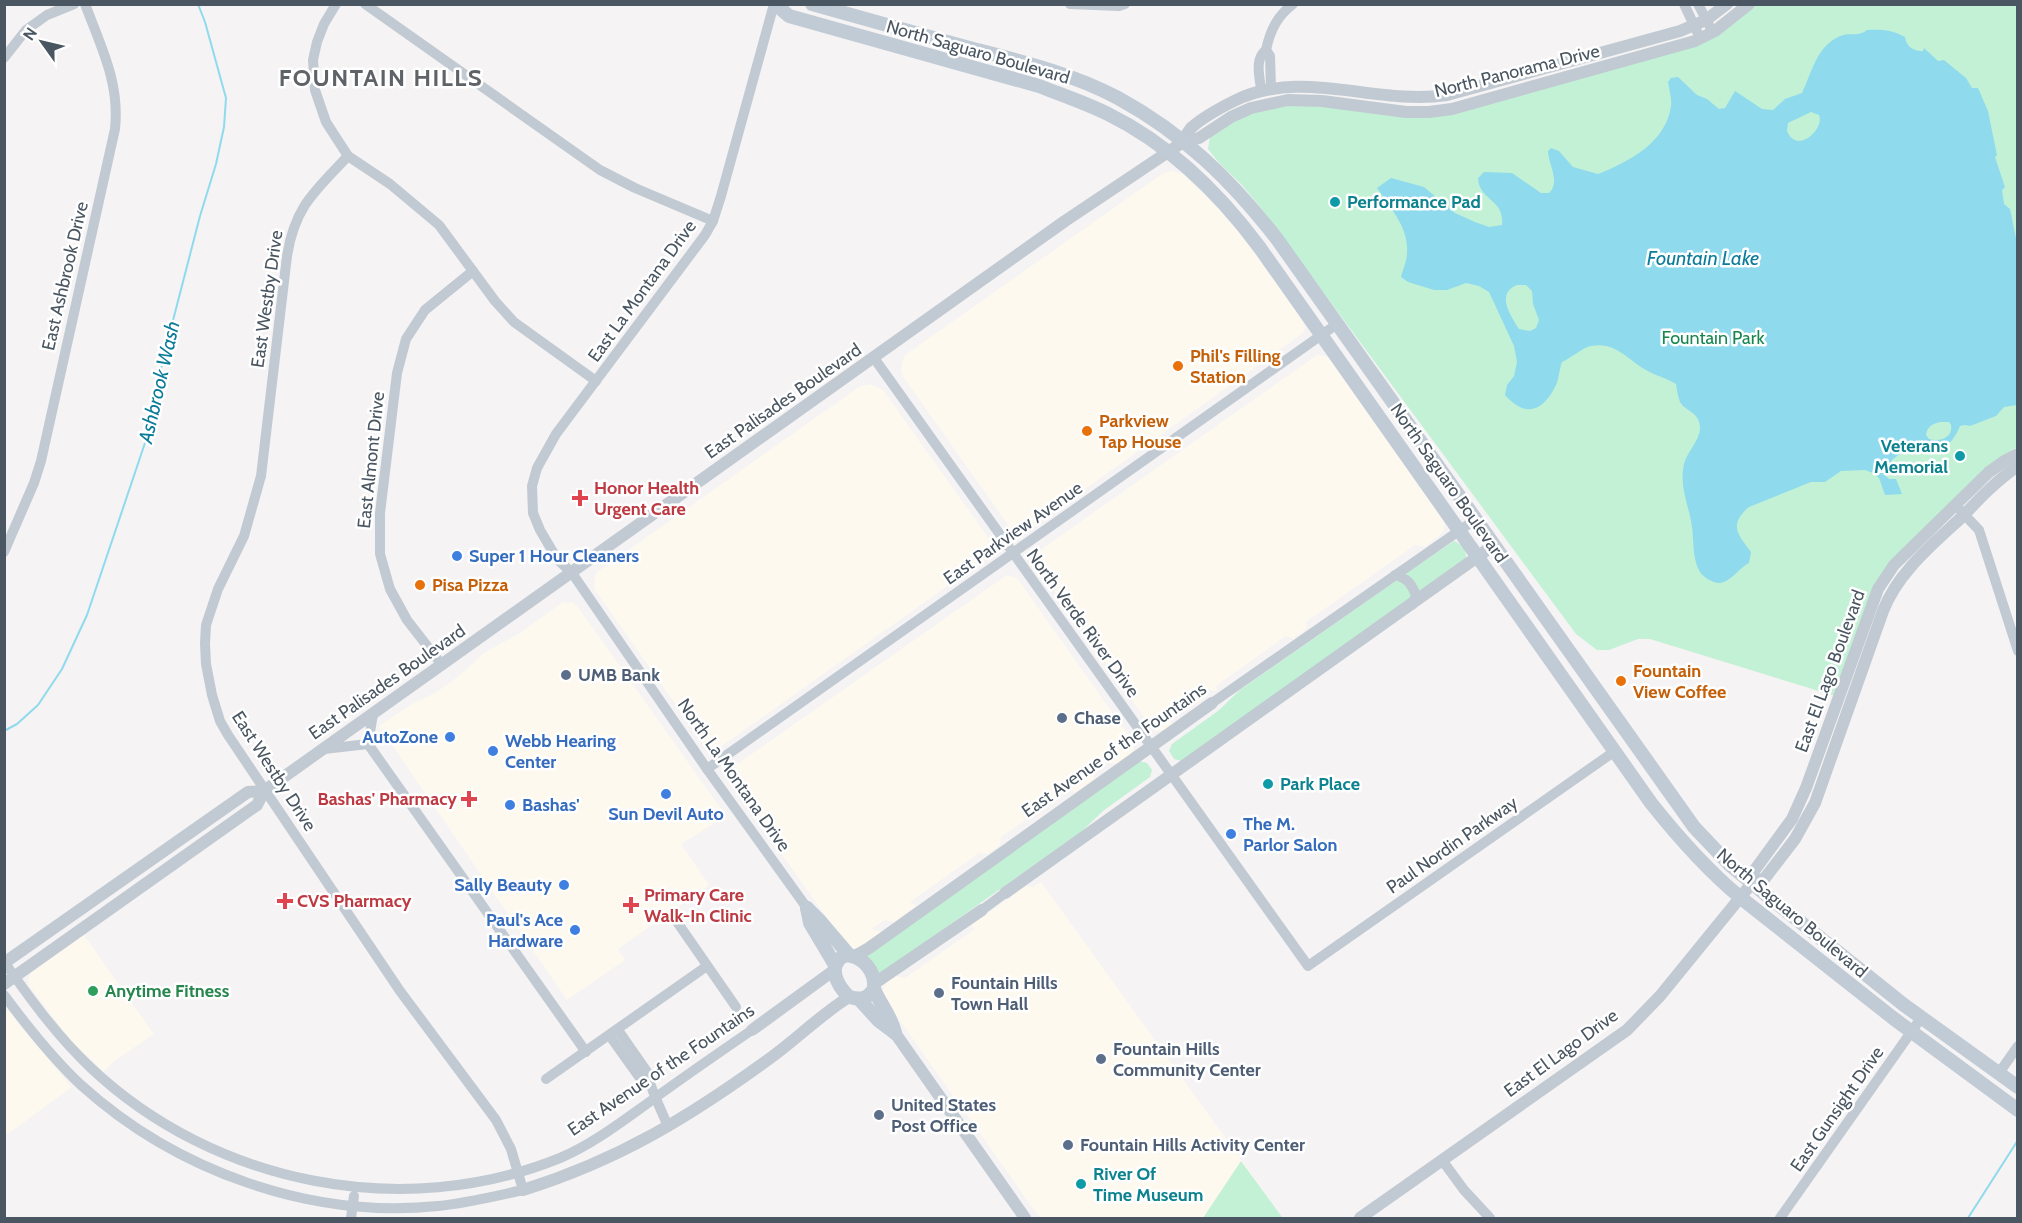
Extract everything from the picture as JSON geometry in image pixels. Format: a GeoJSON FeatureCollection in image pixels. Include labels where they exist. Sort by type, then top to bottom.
{"type":"FeatureCollection","features":[{"type":"Feature","properties":{"kind":"main road","name":"North Saguaro Boulevard"},"geometry":{"type":"LineString","coordinates":[[775,4],[789,16],[1039,86],[1080,101],[1176,146],[1217,169],[1252,207],[1338,324],[1694,827],[1729,864],[1752,883],[1922,1018],[2018,1087]]}},
{"type":"Feature","properties":{"kind":"main road","name":"North Saguaro Boulevard"},"geometry":{"type":"LineString","coordinates":[[812,4],[1022,62],[1086,83],[1147,115],[1176,146],[1194,174],[1242,223],[1674,832],[1722,883],[1911,1032],[2018,1110]]}},
{"type":"Feature","properties":{"kind":"main road"},"geometry":{"type":"LineString","coordinates":[[1615,751],[1625,746],[1637,760],[1655,773]]}},
{"type":"Feature","properties":{"kind":"main road","name":"North La Montana Drive"},"geometry":{"type":"LineString","coordinates":[[807,908],[852,955]]}},
{"type":"Feature","properties":{"kind":"main road","name":"North La Montana Drive"},"geometry":{"type":"LineString","coordinates":[[807,908],[810,923],[834,968]]}},
{"type":"Feature","properties":{"kind":"main road"},"geometry":{"type":"LineString","coordinates":[[852,955],[868,966],[880,1004],[891,1018],[895,1033],[841,988],[834,968],[840,958],[852,955]]}},
{"type":"Feature","properties":{"kind":"main road"},"geometry":{"type":"LineString","coordinates":[[854,998],[869,996],[875,986]]}},
{"type":"Feature","properties":{"kind":"street"},"geometry":{"type":"LineString","coordinates":[[5,56],[26,30],[46,15],[74,4]]}},
{"type":"Feature","properties":{"kind":"street","name":"East Ashbrook Drive"},"geometry":{"type":"LineString","coordinates":[[4,552],[41,461],[115,129],[116,99],[111,74],[85,4]]}},
{"type":"Feature","properties":{"kind":"street"},"geometry":{"type":"LineString","coordinates":[[336,4],[317,42],[313,60],[315,90],[326,122],[348,156],[390,184],[439,225],[495,302],[514,322],[596,381]]}},
{"type":"Feature","properties":{"kind":"street"},"geometry":{"type":"LineString","coordinates":[[365,4],[600,170],[635,188],[712,221]]}},
{"type":"Feature","properties":{"kind":"street","name":"East La Montana Drive"},"geometry":{"type":"LineString","coordinates":[[572,573],[557,559],[533,513],[532,486],[537,468],[543,455],[679,271],[712,221],[775,4]]}},
{"type":"Feature","properties":{"kind":"street"},"geometry":{"type":"LineString","coordinates":[[1070,4],[1119,6],[1125,4]]}},
{"type":"Feature","properties":{"kind":"street"},"geometry":{"type":"LineString","coordinates":[[1266,89],[1270,56],[1266,50],[1269,37],[1276,22],[1293,4]]}},
{"type":"Feature","properties":{"kind":"street","name":"North Panorama Drive"},"geometry":{"type":"LineString","coordinates":[[1176,146],[1190,129],[1232,101],[1266,89],[1300,86],[1435,97],[1586,57],[1700,23],[1727,4]]}},
{"type":"Feature","properties":{"kind":"street","name":"North Panorama Drive"},"geometry":{"type":"LineString","coordinates":[[1176,146],[1199,138],[1231,117],[1251,108],[1288,100],[1322,101],[1406,112],[1452,109],[1631,60],[1700,38],[1713,32],[1749,4]]}},
{"type":"Feature","properties":{"kind":"street"},"geometry":{"type":"LineString","coordinates":[[1690,6],[1700,23],[1713,32]]}},
{"type":"Feature","properties":{"kind":"street"},"geometry":{"type":"LineString","coordinates":[[1700,23],[1700,38]]}},
{"type":"Feature","properties":{"kind":"street","name":"East Palisades Boulevard"},"geometry":{"type":"LineString","coordinates":[[10,980],[257,805],[264,791],[1065,221],[1176,146]]}},
{"type":"Feature","properties":{"kind":"street","name":"East Westby Drive"},"geometry":{"type":"LineString","coordinates":[[348,156],[308,198],[293,226],[287,256],[261,476],[244,536],[218,589],[206,625],[206,664],[214,706],[228,735],[400,991],[486,1104],[504,1133],[519,1172],[523,1190]]}},
{"type":"Feature","properties":{"kind":"street","name":"East Almont Drive"},"geometry":{"type":"LineString","coordinates":[[441,665],[407,620],[390,589],[380,554],[380,513],[397,373],[406,339],[425,310],[473,271]]}},
{"type":"Feature","properties":{"kind":"street","name":"East Parkview Avenue"},"geometry":{"type":"LineString","coordinates":[[707,769],[1338,324]]}},
{"type":"Feature","properties":{"kind":"street","name":"North Verde River Drive"},"geometry":{"type":"LineString","coordinates":[[874,358],[1308,966]]}},
{"type":"Feature","properties":{"kind":"street","name":"East El Lago Boulevard"},"geometry":{"type":"LineString","coordinates":[[1776,842],[1792,819],[1888,599],[1902,576],[1989,472],[2018,454]]}},
{"type":"Feature","properties":{"kind":"street","name":"East El Lago Boulevard"},"geometry":{"type":"LineString","coordinates":[[1830,765],[1849,687],[1878,589],[1894,565],[1959,510],[2018,466]]}},
{"type":"Feature","properties":{"kind":"street"},"geometry":{"type":"LineString","coordinates":[[1959,510],[1979,530],[2018,651]]}},
{"type":"Feature","properties":{"kind":"street","name":"East Avenue of the Fountains"},"geometry":{"type":"LineString","coordinates":[[852,955],[869,948],[1151,746],[1476,519]]}},
{"type":"Feature","properties":{"kind":"street"},"geometry":{"type":"LineString","coordinates":[[4,523],[15,528]]}},
{"type":"Feature","properties":{"kind":"street"},"geometry":{"type":"LineString","coordinates":[[875,986],[1171,774],[1412,606],[1494,545]]}},
{"type":"Feature","properties":{"kind":"street","name":"North La Montana Drive"},"geometry":{"type":"LineString","coordinates":[[572,573],[707,769],[807,908]]}},
{"type":"Feature","properties":{"kind":"street"},"geometry":{"type":"LineString","coordinates":[[1395,574],[1407,579],[1412,586],[1416,595],[1412,606]]}},
{"type":"Feature","properties":{"kind":"street"},"geometry":{"type":"LineString","coordinates":[[373,714],[368,744],[586,1052]]}},
{"type":"Feature","properties":{"kind":"street"},"geometry":{"type":"LineString","coordinates":[[323,749],[368,744]]}},
{"type":"Feature","properties":{"kind":"street","name":"Paul Nordin Parkway"},"geometry":{"type":"LineString","coordinates":[[1308,966],[1615,751]]}},
{"type":"Feature","properties":{"kind":"street","name":"East El Lago Drive"},"geometry":{"type":"LineString","coordinates":[[1752,883],[1765,878],[1801,831],[1830,765]]}},
{"type":"Feature","properties":{"kind":"street","name":"East Palisades Boulevard"},"geometry":{"type":"LineString","coordinates":[[5,963],[248,792],[264,791]]}},
{"type":"Feature","properties":{"kind":"street","name":"East El Lago Drive"},"geometry":{"type":"LineString","coordinates":[[1360,1218],[1627,1030],[1660,996],[1741,898],[1752,883],[1754,871],[1776,842]]}},
{"type":"Feature","properties":{"kind":"street"},"geometry":{"type":"LineString","coordinates":[[675,919],[736,1006]]}},
{"type":"Feature","properties":{"kind":"street","name":"East Avenue of the Fountains"},"geometry":{"type":"LineString","coordinates":[[5,963],[10,980],[58,1033],[106,1081],[132,1103],[162,1122],[224,1153],[288,1176],[354,1188],[422,1189],[477,1182],[519,1172],[561,1158],[585,1146],[752,1030],[834,968]]}},
{"type":"Feature","properties":{"kind":"street"},"geometry":{"type":"LineString","coordinates":[[546,1079],[707,966]]}},
{"type":"Feature","properties":{"kind":"street"},"geometry":{"type":"LineString","coordinates":[[4,995],[32,1032],[83,1086],[148,1134],[189,1158],[216,1170],[284,1193],[354,1201],[385,1208],[466,1202],[523,1190],[596,1164],[691,1113],[771,1057],[819,1017],[854,998]]}},
{"type":"Feature","properties":{"kind":"street","name":"East Gunsight Drive"},"geometry":{"type":"LineString","coordinates":[[1780,1218],[1922,1018]]}},
{"type":"Feature","properties":{"kind":"street"},"geometry":{"type":"LineString","coordinates":[[614,1033],[633,1059],[648,1073],[648,1081],[668,1127]]}},
{"type":"Feature","properties":{"kind":"street"},"geometry":{"type":"LineString","coordinates":[[895,1033],[1025,1218]]}},
{"type":"Feature","properties":{"kind":"street"},"geometry":{"type":"LineString","coordinates":[[1998,1073],[2018,1046]]}},
{"type":"Feature","properties":{"kind":"street"},"geometry":{"type":"LineString","coordinates":[[216,1170],[224,1153]]}},
{"type":"Feature","properties":{"kind":"street"},"geometry":{"type":"LineString","coordinates":[[1442,1160],[1464,1190],[1490,1218]]}},
{"type":"Feature","properties":{"kind":"street"},"geometry":{"type":"LineString","coordinates":[[351,1218],[354,1201]]}},
{"type":"Feature","properties":{"kind":"shaded area"},"geometry":{"type":"Polygon","coordinates":[[[1172,171],[1183,174],[1233,223],[1301,318],[1305,328],[1303,333],[1025,532],[1016,532],[1011,529],[904,378],[901,371],[905,355],[1162,174],[1172,171]]]}},
{"type":"Feature","properties":{"kind":"shaded area"},"geometry":{"type":"Polygon","coordinates":[[[1317,355],[1330,358],[1442,517],[1445,523],[1443,532],[1425,547],[1415,545],[1306,622],[1307,628],[1293,639],[1286,636],[1216,686],[1217,691],[1209,690],[1198,703],[1194,701],[1167,720],[1174,724],[1165,730],[1156,731],[1150,726],[1037,566],[1036,556],[1039,551],[1317,355]]]}},
{"type":"Feature","properties":{"kind":"shaded area"},"geometry":{"type":"Polygon","coordinates":[[[870,384],[883,390],[992,543],[992,552],[990,556],[719,748],[710,749],[705,746],[595,590],[596,573],[859,387],[870,384]]]}},
{"type":"Feature","properties":{"kind":"shaded area"},"geometry":{"type":"Polygon","coordinates":[[[1007,575],[1017,578],[1131,739],[1134,744],[1133,751],[1118,764],[1107,763],[1096,771],[1093,780],[1076,792],[1068,790],[1001,837],[1000,845],[988,854],[979,853],[910,902],[916,906],[894,922],[885,920],[871,929],[882,932],[860,948],[849,949],[730,781],[730,772],[733,767],[1007,575]]]}},
{"type":"Feature","properties":{"kind":"shaded area"},"geometry":{"type":"Polygon","coordinates":[[[563,602],[573,603],[578,607],[726,816],[681,844],[709,885],[618,949],[625,960],[567,1000],[379,726],[410,705],[437,692],[484,653],[520,633],[563,602]]]}},
{"type":"Feature","properties":{"kind":"shaded area"},"geometry":{"type":"Polygon","coordinates":[[[1041,882],[1283,1218],[1040,1218],[883,997],[882,991],[886,983],[896,976],[905,978],[975,929],[971,925],[1026,886],[1033,887],[1041,882]]]}},
{"type":"Feature","properties":{"kind":"shaded area"},"geometry":{"type":"Polygon","coordinates":[[[84,935],[154,1034],[113,1062],[104,1072],[71,1041],[30,987],[28,981],[31,972],[84,935]]]}},
{"type":"Feature","properties":{"kind":"shaded area"},"geometry":{"type":"Polygon","coordinates":[[[4,1005],[72,1087],[5,1136],[4,1005]]]}},
{"type":"Feature","properties":{"kind":"green space","name":"Fountain Park"},"geometry":{"type":"Polygon","coordinates":[[[1755,5],[2017,5],[2017,447],[1987,468],[1882,573],[1835,696],[1650,639],[1638,639],[1609,650],[1597,650],[1576,634],[1258,204],[1208,149],[1210,137],[1246,114],[1298,104],[1445,114],[1726,28],[1755,5]]]}},
{"type":"Feature","properties":{"kind":"green space"},"geometry":{"type":"Polygon","coordinates":[[[1454,541],[1466,552],[1466,558],[1420,592],[1406,573],[1454,541]]]}},
{"type":"Feature","properties":{"kind":"green space"},"geometry":{"type":"Polygon","coordinates":[[[1401,579],[1412,591],[1409,600],[1181,761],[1174,759],[1169,751],[1172,744],[1218,711],[1240,690],[1401,579]]]}},
{"type":"Feature","properties":{"kind":"green space"},"geometry":{"type":"Polygon","coordinates":[[[1139,761],[1147,763],[1152,770],[1150,777],[1103,811],[1081,832],[884,971],[879,977],[862,955],[1139,761]]]}},
{"type":"Feature","properties":{"kind":"green space"},"geometry":{"type":"Polygon","coordinates":[[[1241,1161],[1282,1217],[1281,1218],[1203,1218],[1241,1161]]]}},
{"type":"Feature","properties":{"kind":"water","name":"Fountain Lake"},"geometry":{"type":"Polygon","coordinates":[[[1887,30],[1896,33],[1905,37],[1909,46],[1914,49],[1923,51],[1924,48],[1938,61],[1944,60],[1966,78],[1972,88],[1978,88],[1988,111],[1997,155],[1995,157],[2005,187],[2002,190],[2004,204],[2010,209],[2017,243],[2017,405],[2004,407],[1996,416],[1970,426],[1960,426],[1951,442],[1940,449],[1927,450],[1909,447],[1893,459],[1884,474],[1889,479],[1896,479],[1902,494],[1885,495],[1879,478],[1873,473],[1865,470],[1841,471],[1825,482],[1811,482],[1749,507],[1739,519],[1737,530],[1751,552],[1749,563],[1727,581],[1717,583],[1701,574],[1694,556],[1683,472],[1684,464],[1698,436],[1700,426],[1697,417],[1680,402],[1676,384],[1646,370],[1614,348],[1599,345],[1585,348],[1562,362],[1556,385],[1539,406],[1526,409],[1512,402],[1505,395],[1507,385],[1514,376],[1517,362],[1514,346],[1489,292],[1479,286],[1466,283],[1447,290],[1434,290],[1408,282],[1401,277],[1407,256],[1405,235],[1398,218],[1377,188],[1391,178],[1424,187],[1455,213],[1489,227],[1502,225],[1500,210],[1479,186],[1478,178],[1484,172],[1512,173],[1541,193],[1549,193],[1554,184],[1548,151],[1551,148],[1559,151],[1573,167],[1598,174],[1633,157],[1654,141],[1668,119],[1671,97],[1668,82],[1671,78],[1678,77],[1697,95],[1707,99],[1719,109],[1725,108],[1735,91],[1762,109],[1773,110],[1785,99],[1802,93],[1820,53],[1832,41],[1843,35],[1887,30]],[[1811,112],[1788,123],[1787,131],[1791,138],[1797,141],[1803,140],[1814,133],[1820,121],[1819,115],[1811,112]],[[1517,285],[1510,289],[1506,299],[1507,306],[1519,329],[1530,331],[1536,328],[1539,320],[1533,304],[1532,291],[1526,285],[1517,285]],[[1938,422],[1928,429],[1926,435],[1929,439],[1945,438],[1950,433],[1949,422],[1938,422]]]}},
{"type":"Feature","properties":{"kind":"waterway","name":"Ashbrook Wash"},"geometry":{"type":"LineString","coordinates":[[4,731],[17,724],[38,705],[62,669],[87,615],[147,437],[163,359],[224,127],[226,98],[198,4]]}},
{"type":"Feature","properties":{"kind":"waterway"},"geometry":{"type":"LineString","coordinates":[[1968,1218],[2018,1140]]}},
{"type":"Feature","properties":{"kind":"place","name":"Performance Pad"},"geometry":{"type":"Point","coordinates":[1335,202]}},
{"type":"Feature","properties":{"kind":"place","name":"Phil's Filling Station"},"geometry":{"type":"Point","coordinates":[1178,366]}},
{"type":"Feature","properties":{"kind":"place","name":"Parkview Tap House"},"geometry":{"type":"Point","coordinates":[1087,431]}},
{"type":"Feature","properties":{"kind":"place","name":"Veterans Memorial"},"geometry":{"type":"Point","coordinates":[1960,456]}},
{"type":"Feature","properties":{"kind":"place","name":"Honor Health Urgent Care"},"geometry":{"type":"Point","coordinates":[580,498]}},
{"type":"Feature","properties":{"kind":"place","name":"Super 1 Hour Cleaners"},"geometry":{"type":"Point","coordinates":[457,556]}},
{"type":"Feature","properties":{"kind":"place","name":"Pisa Pizza"},"geometry":{"type":"Point","coordinates":[420,585]}},
{"type":"Feature","properties":{"kind":"place","name":"UMB Bank"},"geometry":{"type":"Point","coordinates":[566,675]}},
{"type":"Feature","properties":{"kind":"place","name":"Fountain View Coffee"},"geometry":{"type":"Point","coordinates":[1621,681]}},
{"type":"Feature","properties":{"kind":"place","name":"Chase"},"geometry":{"type":"Point","coordinates":[1062,718]}},
{"type":"Feature","properties":{"kind":"place","name":"AutoZone"},"geometry":{"type":"Point","coordinates":[450,737]}},
{"type":"Feature","properties":{"kind":"place","name":"Webb Hearing Center"},"geometry":{"type":"Point","coordinates":[493,751]}},
{"type":"Feature","properties":{"kind":"place","name":"Park Place"},"geometry":{"type":"Point","coordinates":[1268,784]}},
{"type":"Feature","properties":{"kind":"place","name":"Sun Devil Auto"},"geometry":{"type":"Point","coordinates":[666,794]}},
{"type":"Feature","properties":{"kind":"place","name":"Bashas' Pharmacy"},"geometry":{"type":"Point","coordinates":[469,799]}},
{"type":"Feature","properties":{"kind":"place","name":"Bashas'"},"geometry":{"type":"Point","coordinates":[510,805]}},
{"type":"Feature","properties":{"kind":"place","name":"The M. Parlor Salon"},"geometry":{"type":"Point","coordinates":[1231,834]}},
{"type":"Feature","properties":{"kind":"place","name":"Sally Beauty"},"geometry":{"type":"Point","coordinates":[564,885]}},
{"type":"Feature","properties":{"kind":"place","name":"CVS Pharmacy"},"geometry":{"type":"Point","coordinates":[285,901]}},
{"type":"Feature","properties":{"kind":"place","name":"Primary Care Walk-In Clinic"},"geometry":{"type":"Point","coordinates":[631,905]}},
{"type":"Feature","properties":{"kind":"place","name":"Paul's Ace Hardware"},"geometry":{"type":"Point","coordinates":[575,930]}},
{"type":"Feature","properties":{"kind":"place","name":"Anytime Fitness"},"geometry":{"type":"Point","coordinates":[93,991]}},
{"type":"Feature","properties":{"kind":"place","name":"Fountain Hills Town Hall"},"geometry":{"type":"Point","coordinates":[939,993]}},
{"type":"Feature","properties":{"kind":"place","name":"Fountain Hills Community Center"},"geometry":{"type":"Point","coordinates":[1101,1059]}},
{"type":"Feature","properties":{"kind":"place","name":"United States Post Office"},"geometry":{"type":"Point","coordinates":[879,1115]}},
{"type":"Feature","properties":{"kind":"place","name":"Fountain Hills Activity Center"},"geometry":{"type":"Point","coordinates":[1068,1145]}},
{"type":"Feature","properties":{"kind":"place","name":"River Of Time Museum"},"geometry":{"type":"Point","coordinates":[1081,1184]}},
{"type":"Feature","properties":{"kind":"district","name":"FOUNTAIN HILLS"},"geometry":{"type":"Point","coordinates":[381,77]}}]}
